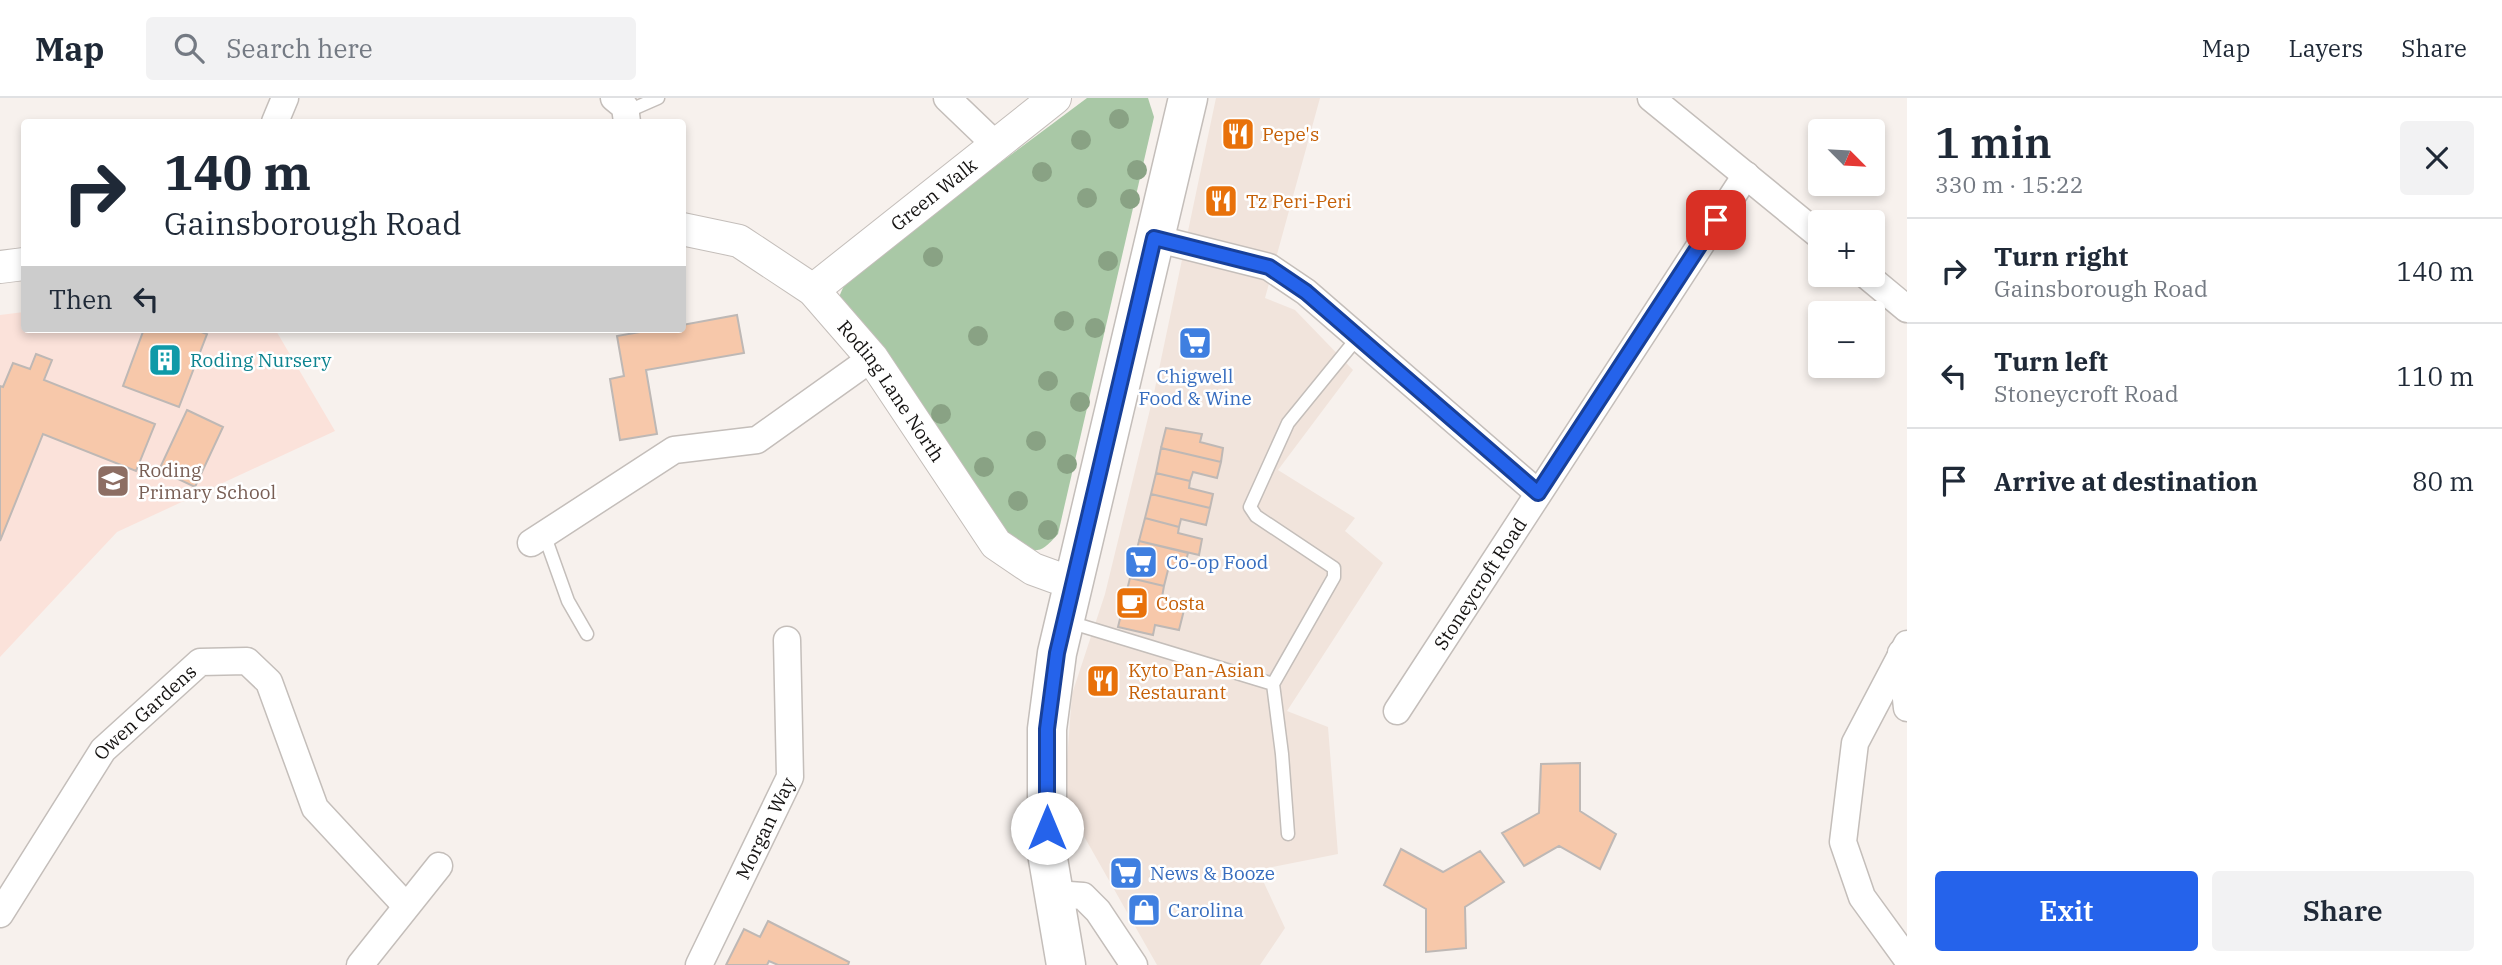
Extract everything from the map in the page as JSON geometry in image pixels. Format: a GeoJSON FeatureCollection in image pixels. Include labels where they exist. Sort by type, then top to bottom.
{"type":"FeatureCollection","features":[{"type":"Feature","properties":{"kind":"main road"},"geometry":{"type":"LineString","coordinates":[[1066,965],[1047,853],[1047,729],[1057,653],[1188,98]]}},
{"type":"Feature","properties":{"kind":"street"},"geometry":{"type":"LineString","coordinates":[[276,119],[285,98]]}},
{"type":"Feature","properties":{"kind":"street"},"geometry":{"type":"LineString","coordinates":[[947,98],[997,146]]}},
{"type":"Feature","properties":{"kind":"street","name":"Green Walk"},"geometry":{"type":"LineString","coordinates":[[813,290],[832,272],[997,146],[1055,98]]}},
{"type":"Feature","properties":{"kind":"street"},"geometry":{"type":"LineString","coordinates":[[1651,98],[1808,226]]}},
{"type":"Feature","properties":{"kind":"street","name":"Stoneycroft Road"},"geometry":{"type":"LineString","coordinates":[[1397,711],[1746,175]]}},
{"type":"Feature","properties":{"kind":"street","name":"Roding Lane North"},"geometry":{"type":"LineString","coordinates":[[686,230],[739,241],[813,290],[872,358],[996,544],[1033,569],[1055,577],[1075,580]]}},
{"type":"Feature","properties":{"kind":"street"},"geometry":{"type":"LineString","coordinates":[[1154,238],[1269,267],[1306,292],[1538,493]]}},
{"type":"Feature","properties":{"kind":"street"},"geometry":{"type":"LineString","coordinates":[[0,267],[21,264]]}},
{"type":"Feature","properties":{"kind":"street"},"geometry":{"type":"LineString","coordinates":[[1880,287],[1907,309]]}},
{"type":"Feature","properties":{"kind":"street"},"geometry":{"type":"LineString","coordinates":[[537,538],[674,450],[757,440],[872,358]]}},
{"type":"Feature","properties":{"kind":"street","name":"Morgan Way"},"geometry":{"type":"LineString","coordinates":[[699,965],[790,777],[787,640]]}},
{"type":"Feature","properties":{"kind":"street"},"geometry":{"type":"LineString","coordinates":[[1904,649],[1907,708]]}},
{"type":"Feature","properties":{"kind":"street"},"geometry":{"type":"LineString","coordinates":[[1904,649],[1854,743],[1843,842],[1862,897],[1907,959]]}},
{"type":"Feature","properties":{"kind":"street","name":"Owen Gardens"},"geometry":{"type":"LineString","coordinates":[[0,915],[103,750],[200,662],[236,661],[247,661],[269,682],[315,808],[406,906]]}},
{"type":"Feature","properties":{"kind":"street"},"geometry":{"type":"LineString","coordinates":[[360,965],[439,866]]}},
{"type":"Feature","properties":{"kind":"street"},"geometry":{"type":"LineString","coordinates":[[1055,894],[1083,896],[1098,911],[1134,965]]}},
{"type":"Feature","properties":{"kind":"lane"},"geometry":{"type":"LineString","coordinates":[[622,111],[659,98]]}},
{"type":"Feature","properties":{"kind":"lane"},"geometry":{"type":"LineString","coordinates":[[1289,834],[1273,684],[1334,577],[1334,569],[1256,516],[1250,507],[1288,423],[1358,337]]}},
{"type":"Feature","properties":{"kind":"lane"},"geometry":{"type":"LineString","coordinates":[[537,538],[587,634]]}},
{"type":"Feature","properties":{"kind":"lane"},"geometry":{"type":"LineString","coordinates":[[1066,621],[1273,684]]}},
{"type":"Feature","properties":{"kind":"shaded area"},"geometry":{"type":"Polygon","coordinates":[[[1216,98],[1320,98],[1265,298],[1295,310],[1353,370],[1278,470],[1355,518],[1345,531],[1383,563],[1287,711],[1328,727],[1338,854],[1258,870],[1285,928],[1260,965],[1157,965],[1064,801],[1072,694],[1105,594],[1154,393],[1216,98]]]}},
{"type":"Feature","properties":{"kind":"shaded area","name":"Roding Primary School"},"geometry":{"type":"Polygon","coordinates":[[[21,312],[21,333],[277,333],[335,431],[117,532],[0,657],[0,315],[21,312]]]}},
{"type":"Feature","properties":{"kind":"green space"},"geometry":{"type":"Polygon","coordinates":[[[1087,98],[1148,98],[1154,117],[1058,534],[1043,548],[1029,550],[1014,546],[839,297],[848,276],[1087,98]]]}},
{"type":"Feature","properties":{"kind":"building"},"geometry":{"type":"Polygon","coordinates":[[[737,315],[744,353],[646,370],[657,434],[620,440],[610,379],[624,376],[617,336],[634,333],[686,333],[686,324],[737,315]]]}},
{"type":"Feature","properties":{"kind":"building","name":"Roding Nursery"},"geometry":{"type":"Polygon","coordinates":[[[143,333],[207,334],[179,407],[123,386],[143,333]]]}},
{"type":"Feature","properties":{"kind":"building"},"geometry":{"type":"Polygon","coordinates":[[[36,354],[52,360],[44,380],[155,424],[136,471],[43,434],[0,541],[0,386],[3,387],[13,363],[30,369],[36,354]]]}},
{"type":"Feature","properties":{"kind":"building"},"geometry":{"type":"Polygon","coordinates":[[[187,410],[223,427],[195,487],[159,470],[187,410]]]}},
{"type":"Feature","properties":{"kind":"building"},"geometry":{"type":"Polygon","coordinates":[[[1166,428],[1202,434],[1200,442],[1223,448],[1221,462],[1161,448],[1166,428]]]}},
{"type":"Feature","properties":{"kind":"building"},"geometry":{"type":"Polygon","coordinates":[[[1161,448],[1221,462],[1217,478],[1193,472],[1190,481],[1156,473],[1161,448]]]}},
{"type":"Feature","properties":{"kind":"building"},"geometry":{"type":"Polygon","coordinates":[[[1156,473],[1190,481],[1189,488],[1213,494],[1210,508],[1151,494],[1156,473]]]}},
{"type":"Feature","properties":{"kind":"building"},"geometry":{"type":"Polygon","coordinates":[[[1151,494],[1210,508],[1206,525],[1181,519],[1179,527],[1145,518],[1151,494]]]}},
{"type":"Feature","properties":{"kind":"building"},"geometry":{"type":"Polygon","coordinates":[[[1145,518],[1179,527],[1178,533],[1202,539],[1199,555],[1139,541],[1145,518]]]}},
{"type":"Feature","properties":{"kind":"building"},"geometry":{"type":"Polygon","coordinates":[[[1139,541],[1188,553],[1184,569],[1169,566],[1164,586],[1130,578],[1139,541]]]}},
{"type":"Feature","properties":{"kind":"building"},"geometry":{"type":"Polygon","coordinates":[[[1130,578],[1164,586],[1162,597],[1186,602],[1179,630],[1155,625],[1153,635],[1118,627],[1130,578]]]}},
{"type":"Feature","properties":{"kind":"building"},"geometry":{"type":"Polygon","coordinates":[[[1580,763],[1580,811],[1616,834],[1600,869],[1559,846],[1524,866],[1502,833],[1539,813],[1541,764],[1580,763]]]}},
{"type":"Feature","properties":{"kind":"building"},"geometry":{"type":"Polygon","coordinates":[[[1401,849],[1443,872],[1480,851],[1504,882],[1465,907],[1466,948],[1426,952],[1426,909],[1384,885],[1401,849]]]}},
{"type":"Feature","properties":{"kind":"building"},"geometry":{"type":"Polygon","coordinates":[[[768,921],[849,962],[848,965],[778,965],[769,961],[767,965],[726,965],[744,929],[760,937],[768,921]]]}},
{"type":"Feature","properties":{"kind":"place","name":"Pepe's"},"geometry":{"type":"Point","coordinates":[1238,134]}},
{"type":"Feature","properties":{"kind":"place","name":"Tz Peri-Peri"},"geometry":{"type":"Point","coordinates":[1221,201]}},
{"type":"Feature","properties":{"kind":"place","name":"Chigwell Food & Wine"},"geometry":{"type":"Point","coordinates":[1195,343]}},
{"type":"Feature","properties":{"kind":"place","name":"Roding Nursery"},"geometry":{"type":"Point","coordinates":[165,360]}},
{"type":"Feature","properties":{"kind":"place","name":"Roding Primary School"},"geometry":{"type":"Point","coordinates":[113,481]}},
{"type":"Feature","properties":{"kind":"place","name":"Co-op Food"},"geometry":{"type":"Point","coordinates":[1141,562]}},
{"type":"Feature","properties":{"kind":"place","name":"Costa"},"geometry":{"type":"Point","coordinates":[1132,603]}},
{"type":"Feature","properties":{"kind":"place","name":"Kyto Pan-Asian Restaurant"},"geometry":{"type":"Point","coordinates":[1103,681]}},
{"type":"Feature","properties":{"kind":"place","name":"News & Booze"},"geometry":{"type":"Point","coordinates":[1126,873]}},
{"type":"Feature","properties":{"kind":"place","name":"Carolina"},"geometry":{"type":"Point","coordinates":[1144,910]}},
{"type":"Feature","properties":{"kind":"route"},"geometry":{"type":"LineString","coordinates":[[1047,828],[1047,729],[1057,653],[1154,238],[1269,267],[1306,292],[1538,493],[1716,220]]}}]}
